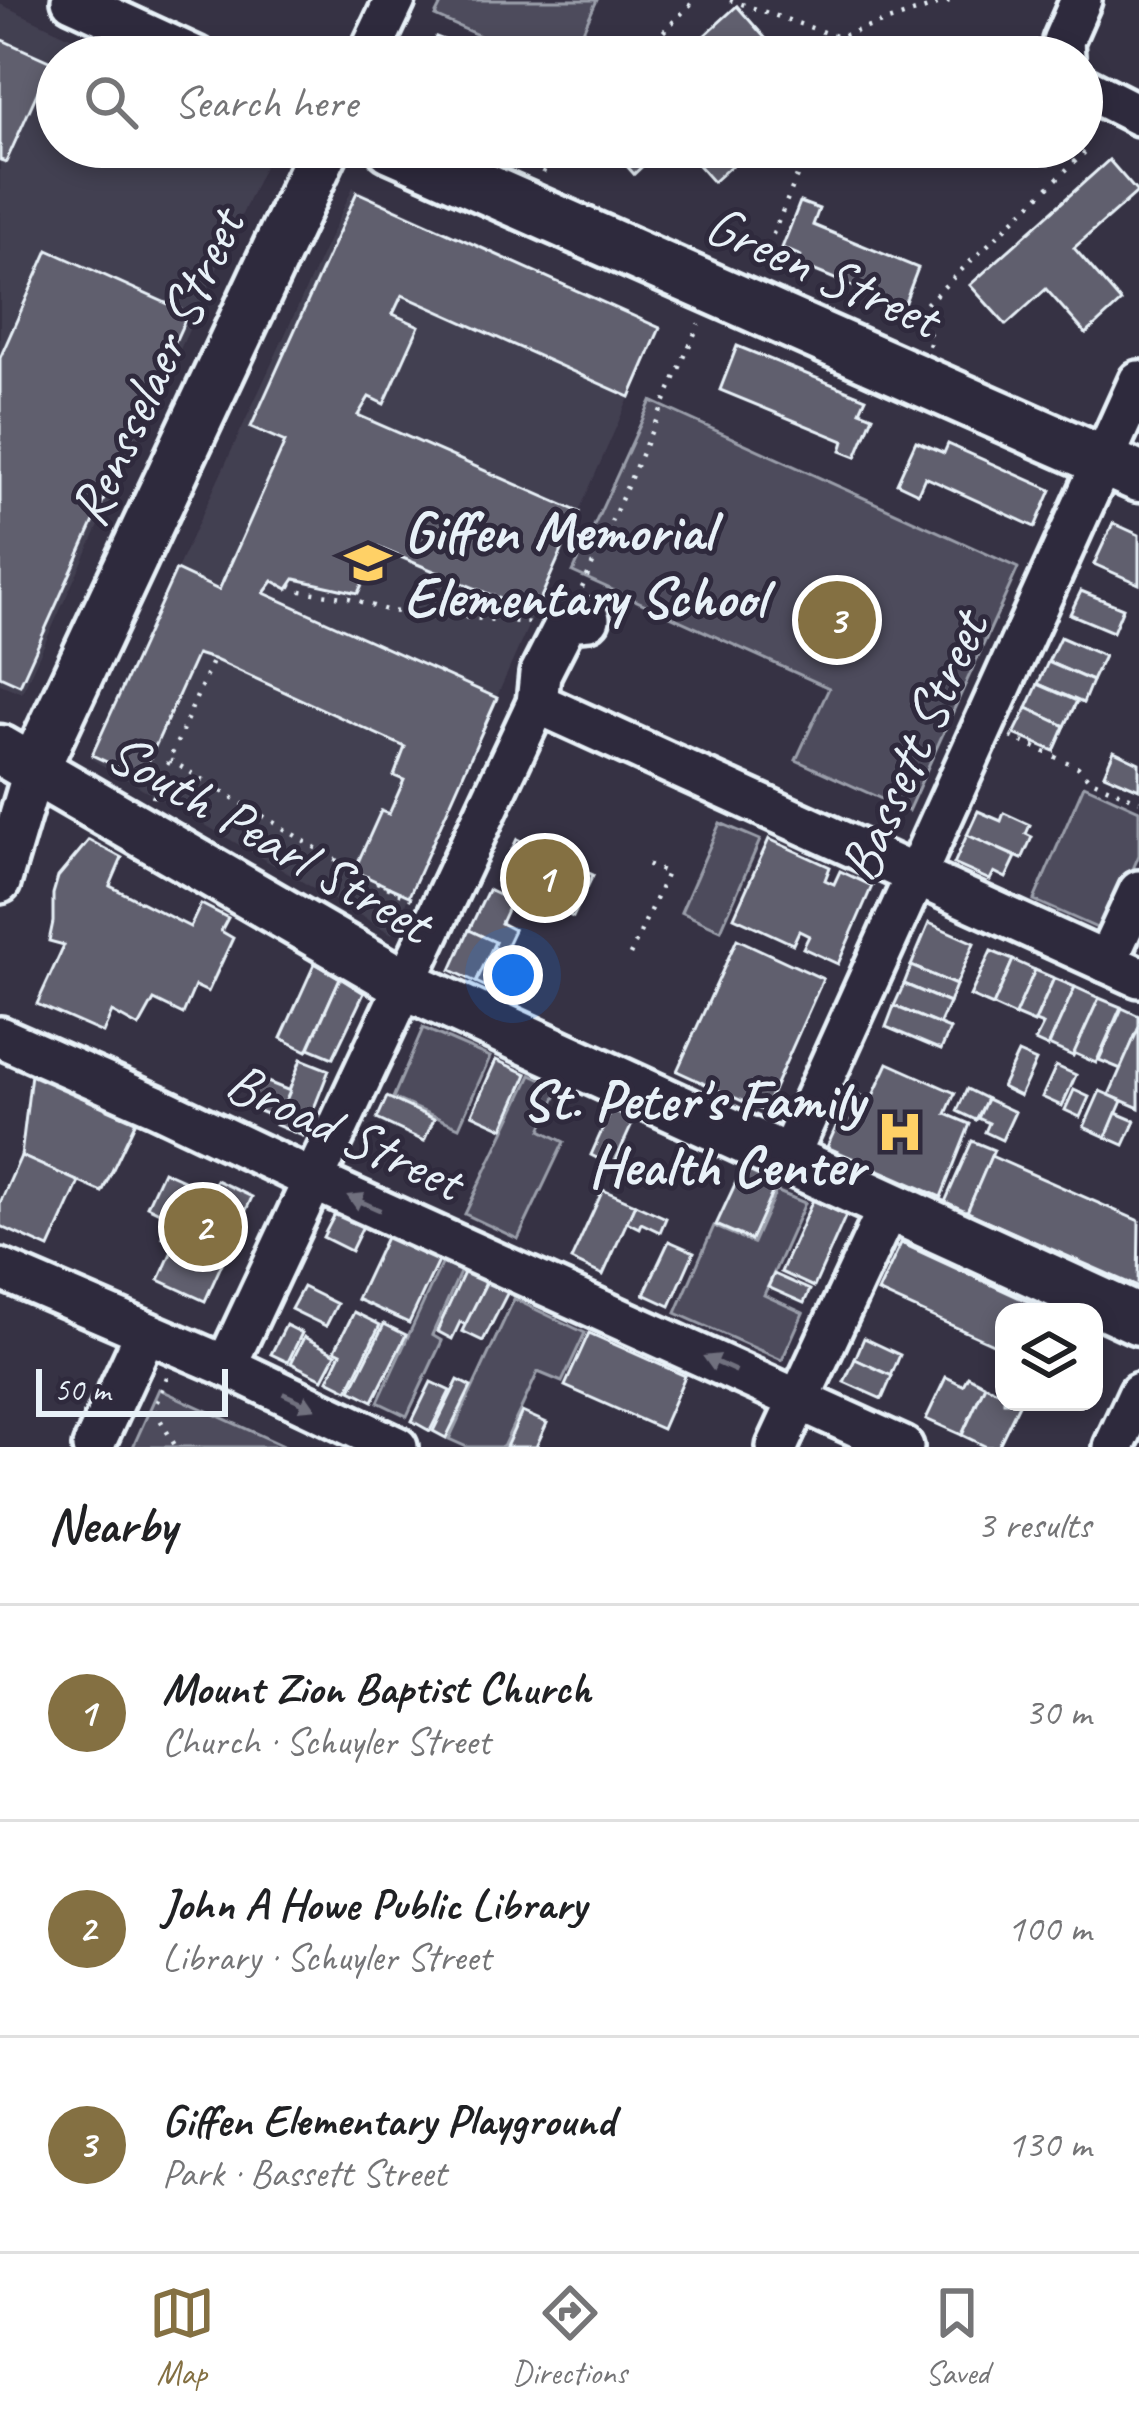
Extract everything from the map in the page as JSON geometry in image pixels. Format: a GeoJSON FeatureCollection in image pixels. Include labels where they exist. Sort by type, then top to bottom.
{"type":"FeatureCollection","features":[{"type":"Feature","properties":{"kind":"main road","name":"Rensselaer Street"},"geometry":{"type":"LineString","coordinates":[[17,760],[314,168]]}},
{"type":"Feature","properties":{"kind":"main road","name":"Green Street"},"geometry":{"type":"LineString","coordinates":[[440,168],[1121,468]]}},
{"type":"Feature","properties":{"kind":"main road","name":"South Pearl Street"},"geometry":{"type":"LineString","coordinates":[[17,760],[405,984],[1139,1320]]}},
{"type":"Feature","properties":{"kind":"street"},"geometry":{"type":"LineString","coordinates":[[72,0],[150,36]]}},
{"type":"Feature","properties":{"kind":"street"},"geometry":{"type":"LineString","coordinates":[[378,36],[395,0]]}},
{"type":"Feature","properties":{"kind":"street"},"geometry":{"type":"LineString","coordinates":[[1066,36],[1081,0]]}},
{"type":"Feature","properties":{"kind":"street"},"geometry":{"type":"LineString","coordinates":[[1103,97],[1139,115]]}},
{"type":"Feature","properties":{"kind":"street","name":"Bassett Street"},"geometry":{"type":"LineString","coordinates":[[788,1158],[983,725],[1121,468],[1139,381]]}},
{"type":"Feature","properties":{"kind":"street"},"geometry":{"type":"LineString","coordinates":[[226,1366],[537,704],[540,674],[578,620]]}},
{"type":"Feature","properties":{"kind":"street"},"geometry":{"type":"LineString","coordinates":[[537,704],[1123,969],[1139,891]]}},
{"type":"Feature","properties":{"kind":"street"},"geometry":{"type":"LineString","coordinates":[[0,883],[17,760]]}},
{"type":"Feature","properties":{"kind":"street","name":"Broad Street"},"geometry":{"type":"LineString","coordinates":[[0,1037],[903,1447]]}},
{"type":"Feature","properties":{"kind":"street"},"geometry":{"type":"LineString","coordinates":[[777,1447],[890,1205]]}},
{"type":"Feature","properties":{"kind":"street"},"geometry":{"type":"LineString","coordinates":[[0,1269],[226,1366],[397,1447]]}},
{"type":"Feature","properties":{"kind":"street"},"geometry":{"type":"LineString","coordinates":[[93,1447],[146,1332]]}},
{"type":"Feature","properties":{"kind":"street"},"geometry":{"type":"LineString","coordinates":[[1114,1447],[1139,1393]]}},
{"type":"Feature","properties":{"kind":"path"},"geometry":{"type":"LineString","coordinates":[[659,36],[694,0]]}},
{"type":"Feature","properties":{"kind":"path"},"geometry":{"type":"LineString","coordinates":[[730,0],[835,36]]}},
{"type":"Feature","properties":{"kind":"path"},"geometry":{"type":"LineString","coordinates":[[841,36],[953,0]]}},
{"type":"Feature","properties":{"kind":"path"},"geometry":{"type":"LineString","coordinates":[[290,585],[389,611],[530,623],[578,620],[731,295],[798,168]]}},
{"type":"Feature","properties":{"kind":"path"},"geometry":{"type":"LineString","coordinates":[[915,376],[932,338],[920,321],[926,304],[1068,168]]}},
{"type":"Feature","properties":{"kind":"path"},"geometry":{"type":"LineString","coordinates":[[151,803],[213,659]]}},
{"type":"Feature","properties":{"kind":"path"},"geometry":{"type":"LineString","coordinates":[[983,725],[1078,767],[1089,779],[1139,801]]}},
{"type":"Feature","properties":{"kind":"path"},"geometry":{"type":"LineString","coordinates":[[170,760],[354,871],[439,912]]}},
{"type":"Feature","properties":{"kind":"path"},"geometry":{"type":"LineString","coordinates":[[630,955],[667,873],[642,862]]}},
{"type":"Feature","properties":{"kind":"path"},"geometry":{"type":"LineString","coordinates":[[167,1377],[154,1409],[176,1447]]}},
{"type":"Feature","properties":{"kind":"shaded area"},"geometry":{"type":"Polygon","coordinates":[[[443,0],[597,0],[581,36],[480,36],[435,16],[443,0]]]}},
{"type":"Feature","properties":{"kind":"shaded area"},"geometry":{"type":"Polygon","coordinates":[[[0,4],[68,36],[36,36],[36,168],[263,168],[22,693],[0,684],[0,4]]]}},
{"type":"Feature","properties":{"kind":"shaded area","name":"Giffen Memorial Elementary School"},"geometry":{"type":"Polygon","coordinates":[[[353,187],[660,328],[392,934],[90,758],[353,187]]]}},
{"type":"Feature","properties":{"kind":"shaded area"},"geometry":{"type":"Polygon","coordinates":[[[651,401],[1018,568],[908,811],[796,760],[829,688],[573,572],[651,401]]]}},
{"type":"Feature","properties":{"kind":"shaded area"},"geometry":{"type":"Polygon","coordinates":[[[1084,785],[1139,810],[1139,855],[1106,932],[1034,900],[1084,785]]]}},
{"type":"Feature","properties":{"kind":"shaded area"},"geometry":{"type":"Polygon","coordinates":[[[720,823],[760,840],[721,930],[681,912],[720,823]]]}},
{"type":"Feature","properties":{"kind":"shaded area"},"geometry":{"type":"Polygon","coordinates":[[[423,1028],[490,1057],[459,1127],[393,1098],[423,1028]]]}},
{"type":"Feature","properties":{"kind":"shaded area"},"geometry":{"type":"Polygon","coordinates":[[[531,1075],[560,1088],[541,1130],[564,1142],[518,1239],[465,1214],[531,1075]]]}},
{"type":"Feature","properties":{"kind":"shaded area"},"geometry":{"type":"Polygon","coordinates":[[[776,1191],[805,1203],[764,1295],[803,1313],[782,1360],[676,1313],[714,1226],[753,1243],[776,1191]]]}},
{"type":"Feature","properties":{"kind":"shaded area"},"geometry":{"type":"Polygon","coordinates":[[[443,1260],[462,1268],[432,1335],[442,1341],[407,1416],[378,1402],[443,1260]]]}},
{"type":"Feature","properties":{"kind":"shaded area"},"geometry":{"type":"Polygon","coordinates":[[[514,1299],[585,1333],[562,1382],[538,1372],[503,1447],[467,1447],[449,1439],[514,1299]]]}},
{"type":"Feature","properties":{"kind":"shaded area"},"geometry":{"type":"Polygon","coordinates":[[[159,1389],[286,1447],[133,1447],[159,1389]]]}},
{"type":"Feature","properties":{"kind":"building"},"geometry":{"type":"Polygon","coordinates":[[[737,6],[763,36],[704,36],[737,6]]]}},
{"type":"Feature","properties":{"kind":"building"},"geometry":{"type":"Polygon","coordinates":[[[0,39],[36,55],[36,95],[6,162],[0,160],[0,39]]]}},
{"type":"Feature","properties":{"kind":"building"},"geometry":{"type":"Polygon","coordinates":[[[1109,160],[1137,192],[1074,248],[1121,302],[1086,334],[1046,289],[1006,325],[970,285],[1109,160]]]}},
{"type":"Feature","properties":{"kind":"building"},"geometry":{"type":"Polygon","coordinates":[[[701,168],[729,168],[713,182],[701,168]]]}},
{"type":"Feature","properties":{"kind":"building","name":"Giffen Memorial Elementary School"},"geometry":{"type":"Polygon","coordinates":[[[357,192],[660,328],[630,397],[402,295],[393,314],[419,326],[384,404],[369,397],[358,415],[579,512],[534,613],[379,548],[358,593],[295,579],[288,589],[273,581],[264,593],[497,698],[409,896],[354,871],[381,811],[389,814],[404,780],[394,776],[405,747],[213,659],[197,654],[141,778],[92,755],[176,570],[219,590],[285,442],[251,427],[357,192]]]}},
{"type":"Feature","properties":{"kind":"building"},"geometry":{"type":"Polygon","coordinates":[[[800,202],[819,209],[813,225],[918,268],[903,307],[798,264],[801,256],[782,248],[800,202]]]}},
{"type":"Feature","properties":{"kind":"building"},"geometry":{"type":"Polygon","coordinates":[[[48,250],[188,313],[20,685],[0,676],[0,358],[48,250]]]}},
{"type":"Feature","properties":{"kind":"building"},"geometry":{"type":"Polygon","coordinates":[[[737,346],[866,398],[860,411],[873,416],[856,457],[841,451],[844,441],[720,390],[737,346]]]}},
{"type":"Feature","properties":{"kind":"building"},"geometry":{"type":"Polygon","coordinates":[[[916,441],[944,453],[948,444],[1051,490],[1035,527],[925,477],[918,493],[897,483],[916,441]]]}},
{"type":"Feature","properties":{"kind":"building"},"geometry":{"type":"Polygon","coordinates":[[[1113,523],[1139,535],[1139,584],[1094,564],[1113,523]]]}},
{"type":"Feature","properties":{"kind":"building"},"geometry":{"type":"Polygon","coordinates":[[[1081,591],[1123,608],[1113,632],[1070,614],[1081,591]]]}},
{"type":"Feature","properties":{"kind":"building"},"geometry":{"type":"Polygon","coordinates":[[[1060,637],[1104,656],[1092,681],[1048,662],[1060,637]]]}},
{"type":"Feature","properties":{"kind":"building"},"geometry":{"type":"Polygon","coordinates":[[[1048,662],[1092,681],[1083,703],[1038,684],[1048,662]]]}},
{"type":"Feature","properties":{"kind":"building"},"geometry":{"type":"Polygon","coordinates":[[[1038,684],[1077,701],[1065,726],[1027,708],[1038,684]]]}},
{"type":"Feature","properties":{"kind":"building"},"geometry":{"type":"Polygon","coordinates":[[[1027,708],[1065,726],[1054,751],[1014,734],[1027,708]]]}},
{"type":"Feature","properties":{"kind":"building"},"geometry":{"type":"Polygon","coordinates":[[[1114,751],[1139,763],[1139,789],[1104,774],[1114,751]]]}},
{"type":"Feature","properties":{"kind":"building"},"geometry":{"type":"Polygon","coordinates":[[[978,811],[1001,821],[1004,813],[1030,825],[1026,834],[1032,837],[1022,859],[967,835],[978,811]]]}},
{"type":"Feature","properties":{"kind":"building"},"geometry":{"type":"Polygon","coordinates":[[[967,835],[1016,857],[1006,878],[994,872],[990,880],[954,864],[967,835]]]}},
{"type":"Feature","properties":{"kind":"building"},"geometry":{"type":"Polygon","coordinates":[[[517,839],[593,875],[573,917],[497,881],[517,839]]]}},
{"type":"Feature","properties":{"kind":"building"},"geometry":{"type":"Polygon","coordinates":[[[769,839],[830,867],[825,880],[834,884],[840,871],[872,886],[838,964],[803,948],[809,936],[799,931],[793,944],[734,917],[769,839]]]}},
{"type":"Feature","properties":{"kind":"building"},"geometry":{"type":"Polygon","coordinates":[[[89,840],[122,858],[110,886],[190,927],[201,904],[228,918],[221,931],[233,938],[208,992],[195,986],[183,1014],[154,1000],[139,1027],[112,1012],[103,1033],[37,1004],[64,945],[49,941],[58,877],[89,840]]]}},
{"type":"Feature","properties":{"kind":"building"},"geometry":{"type":"Polygon","coordinates":[[[488,890],[511,901],[501,923],[514,930],[503,953],[493,947],[495,942],[469,930],[488,890]]]}},
{"type":"Feature","properties":{"kind":"building"},"geometry":{"type":"Polygon","coordinates":[[[929,923],[974,943],[956,985],[911,966],[929,923]]]}},
{"type":"Feature","properties":{"kind":"building"},"geometry":{"type":"Polygon","coordinates":[[[469,930],[495,942],[476,982],[451,970],[469,930]]]}},
{"type":"Feature","properties":{"kind":"building"},"geometry":{"type":"Polygon","coordinates":[[[737,939],[823,979],[764,1111],[677,1071],[737,939]]]}},
{"type":"Feature","properties":{"kind":"building"},"geometry":{"type":"Polygon","coordinates":[[[493,947],[522,961],[506,996],[476,982],[493,947]]]}},
{"type":"Feature","properties":{"kind":"building"},"geometry":{"type":"Polygon","coordinates":[[[991,951],[1013,960],[993,1006],[970,996],[991,951]]]}},
{"type":"Feature","properties":{"kind":"building"},"geometry":{"type":"Polygon","coordinates":[[[1013,960],[1035,970],[1015,1016],[993,1006],[1013,960]]]}},
{"type":"Feature","properties":{"kind":"building"},"geometry":{"type":"Polygon","coordinates":[[[315,963],[340,978],[307,1051],[281,1038],[315,963]]]}},
{"type":"Feature","properties":{"kind":"building"},"geometry":{"type":"Polygon","coordinates":[[[911,966],[956,985],[949,1003],[904,984],[911,966]]]}},
{"type":"Feature","properties":{"kind":"building"},"geometry":{"type":"Polygon","coordinates":[[[1035,970],[1054,978],[1034,1023],[1015,1015],[1035,970]]]}},
{"type":"Feature","properties":{"kind":"building"},"geometry":{"type":"Polygon","coordinates":[[[340,978],[364,993],[333,1058],[309,1048],[340,978]]]}},
{"type":"Feature","properties":{"kind":"building"},"geometry":{"type":"Polygon","coordinates":[[[1054,978],[1075,987],[1048,1047],[1035,1041],[1043,1025],[1035,1022],[1054,978]]]}},
{"type":"Feature","properties":{"kind":"building"},"geometry":{"type":"Polygon","coordinates":[[[904,984],[949,1003],[939,1025],[894,1006],[904,984]]]}},
{"type":"Feature","properties":{"kind":"building"},"geometry":{"type":"Polygon","coordinates":[[[1075,987],[1099,998],[1073,1056],[1049,1045],[1075,987]]]}},
{"type":"Feature","properties":{"kind":"building"},"geometry":{"type":"Polygon","coordinates":[[[1099,998],[1121,1007],[1096,1063],[1074,1053],[1099,998]]]}},
{"type":"Feature","properties":{"kind":"building"},"geometry":{"type":"Polygon","coordinates":[[[894,1006],[950,1029],[941,1050],[886,1027],[894,1006]]]}},
{"type":"Feature","properties":{"kind":"building"},"geometry":{"type":"Polygon","coordinates":[[[1122,1008],[1139,1016],[1139,1027],[1121,1069],[1099,1060],[1122,1008]]]}},
{"type":"Feature","properties":{"kind":"building"},"geometry":{"type":"Polygon","coordinates":[[[1139,1027],[1139,1108],[1109,1095],[1139,1027]]]}},
{"type":"Feature","properties":{"kind":"building"},"geometry":{"type":"Polygon","coordinates":[[[1018,1053],[1036,1061],[1020,1096],[1002,1087],[1018,1053]]]}},
{"type":"Feature","properties":{"kind":"building"},"geometry":{"type":"Polygon","coordinates":[[[301,1059],[329,1070],[303,1136],[276,1125],[301,1059]]]}},
{"type":"Feature","properties":{"kind":"building"},"geometry":{"type":"Polygon","coordinates":[[[496,1060],[527,1074],[503,1128],[472,1114],[496,1060]]]}},
{"type":"Feature","properties":{"kind":"building","name":"St. Peter's Family Health Center"},"geometry":{"type":"Polygon","coordinates":[[[888,1063],[955,1093],[946,1114],[970,1124],[941,1197],[827,1147],[852,1092],[871,1100],[888,1063]]]}},
{"type":"Feature","properties":{"kind":"building"},"geometry":{"type":"Polygon","coordinates":[[[1056,1066],[1076,1075],[1062,1106],[1042,1097],[1056,1066]]]}},
{"type":"Feature","properties":{"kind":"building"},"geometry":{"type":"Polygon","coordinates":[[[31,1074],[136,1121],[102,1192],[21,1156],[31,1074]]]}},
{"type":"Feature","properties":{"kind":"building"},"geometry":{"type":"Polygon","coordinates":[[[260,1079],[290,1091],[278,1119],[249,1107],[260,1079]]]}},
{"type":"Feature","properties":{"kind":"building"},"geometry":{"type":"Polygon","coordinates":[[[967,1089],[987,1099],[976,1120],[957,1111],[967,1089]]]}},
{"type":"Feature","properties":{"kind":"building"},"geometry":{"type":"Polygon","coordinates":[[[1074,1090],[1089,1097],[1080,1117],[1065,1110],[1074,1090]]]}},
{"type":"Feature","properties":{"kind":"building"},"geometry":{"type":"Polygon","coordinates":[[[1100,1091],[1122,1101],[1106,1137],[1084,1127],[1100,1091]]]}},
{"type":"Feature","properties":{"kind":"building"},"geometry":{"type":"Polygon","coordinates":[[[387,1097],[434,1119],[424,1141],[377,1119],[387,1097]]]}},
{"type":"Feature","properties":{"kind":"building"},"geometry":{"type":"Polygon","coordinates":[[[987,1099],[1015,1112],[1002,1140],[985,1132],[989,1123],[978,1118],[987,1099]]]}},
{"type":"Feature","properties":{"kind":"building"},"geometry":{"type":"Polygon","coordinates":[[[611,1110],[634,1120],[613,1166],[591,1155],[611,1110]]]}},
{"type":"Feature","properties":{"kind":"building"},"geometry":{"type":"Polygon","coordinates":[[[1116,1113],[1135,1121],[1124,1145],[1106,1137],[1116,1113]]]}},
{"type":"Feature","properties":{"kind":"building"},"geometry":{"type":"Polygon","coordinates":[[[972,1141],[994,1150],[967,1212],[945,1202],[972,1141]]]}},
{"type":"Feature","properties":{"kind":"building"},"geometry":{"type":"Polygon","coordinates":[[[21,1156],[79,1182],[49,1248],[0,1226],[0,1203],[21,1156]]]}},
{"type":"Feature","properties":{"kind":"building"},"geometry":{"type":"Polygon","coordinates":[[[991,1156],[1139,1221],[1138,1287],[967,1212],[991,1156]]]}},
{"type":"Feature","properties":{"kind":"building"},"geometry":{"type":"Polygon","coordinates":[[[743,1167],[777,1182],[751,1240],[716,1225],[743,1167]]]}},
{"type":"Feature","properties":{"kind":"building"},"geometry":{"type":"Polygon","coordinates":[[[163,1171],[210,1192],[216,1180],[252,1197],[205,1301],[159,1280],[176,1242],[163,1237],[172,1218],[147,1206],[163,1171]]]}},
{"type":"Feature","properties":{"kind":"building"},"geometry":{"type":"Polygon","coordinates":[[[603,1190],[635,1204],[603,1275],[571,1260],[603,1190]]]}},
{"type":"Feature","properties":{"kind":"building"},"geometry":{"type":"Polygon","coordinates":[[[813,1200],[846,1215],[814,1287],[781,1272],[813,1200]]]}},
{"type":"Feature","properties":{"kind":"building"},"geometry":{"type":"Polygon","coordinates":[[[635,1204],[666,1218],[660,1232],[627,1222],[635,1204]]]}},
{"type":"Feature","properties":{"kind":"building"},"geometry":{"type":"Polygon","coordinates":[[[337,1210],[364,1224],[351,1251],[323,1237],[337,1210]]]}},
{"type":"Feature","properties":{"kind":"building"},"geometry":{"type":"Polygon","coordinates":[[[389,1231],[441,1255],[409,1323],[357,1299],[389,1231]]]}},
{"type":"Feature","properties":{"kind":"building"},"geometry":{"type":"Polygon","coordinates":[[[669,1241],[694,1252],[670,1306],[644,1294],[669,1241]]]}},
{"type":"Feature","properties":{"kind":"building"},"geometry":{"type":"Polygon","coordinates":[[[901,1243],[1031,1303],[995,1303],[995,1345],[878,1292],[901,1243]]]}},
{"type":"Feature","properties":{"kind":"building"},"geometry":{"type":"Polygon","coordinates":[[[467,1266],[489,1277],[466,1325],[460,1322],[452,1339],[437,1331],[467,1266]]]}},
{"type":"Feature","properties":{"kind":"building"},"geometry":{"type":"Polygon","coordinates":[[[774,1274],[810,1290],[804,1303],[768,1287],[774,1274]]]}},
{"type":"Feature","properties":{"kind":"building"},"geometry":{"type":"Polygon","coordinates":[[[489,1277],[510,1288],[483,1341],[462,1331],[489,1277]]]}},
{"type":"Feature","properties":{"kind":"building"},"geometry":{"type":"Polygon","coordinates":[[[303,1287],[337,1304],[326,1326],[291,1309],[303,1287]]]}},
{"type":"Feature","properties":{"kind":"building"},"geometry":{"type":"Polygon","coordinates":[[[354,1312],[380,1325],[348,1390],[328,1380],[341,1353],[335,1350],[354,1312]]]}},
{"type":"Feature","properties":{"kind":"building"},"geometry":{"type":"Polygon","coordinates":[[[384,1324],[406,1335],[373,1401],[351,1390],[384,1324]]]}},
{"type":"Feature","properties":{"kind":"building"},"geometry":{"type":"Polygon","coordinates":[[[286,1325],[302,1333],[288,1362],[271,1354],[286,1325]]]}},
{"type":"Feature","properties":{"kind":"building"},"geometry":{"type":"Polygon","coordinates":[[[589,1333],[685,1376],[662,1429],[565,1386],[589,1333]]]}},
{"type":"Feature","properties":{"kind":"building"},"geometry":{"type":"Polygon","coordinates":[[[304,1337],[336,1354],[323,1379],[291,1363],[304,1337]]]}},
{"type":"Feature","properties":{"kind":"building"},"geometry":{"type":"Polygon","coordinates":[[[864,1338],[900,1355],[891,1376],[855,1359],[864,1338]]]}},
{"type":"Feature","properties":{"kind":"building"},"geometry":{"type":"Polygon","coordinates":[[[855,1359],[892,1376],[882,1399],[844,1382],[855,1359]]]}},
{"type":"Feature","properties":{"kind":"building"},"geometry":{"type":"Polygon","coordinates":[[[968,1376],[985,1385],[962,1435],[926,1419],[946,1377],[963,1385],[968,1376]]]}},
{"type":"Feature","properties":{"kind":"building"},"geometry":{"type":"Polygon","coordinates":[[[458,1380],[471,1387],[446,1438],[433,1431],[458,1380]]]}},
{"type":"Feature","properties":{"kind":"building"},"geometry":{"type":"Polygon","coordinates":[[[431,1382],[450,1391],[430,1431],[412,1421],[431,1382]]]}},
{"type":"Feature","properties":{"kind":"building"},"geometry":{"type":"Polygon","coordinates":[[[985,1385],[995,1390],[995,1411],[1016,1411],[998,1447],[962,1435],[985,1385]]]}},
{"type":"Feature","properties":{"kind":"building"},"geometry":{"type":"Polygon","coordinates":[[[522,1412],[547,1423],[536,1447],[506,1447],[522,1412]]]}},
{"type":"Feature","properties":{"kind":"place","name":"Giffen Memorial Elementary School"},"geometry":{"type":"Point","coordinates":[368,563]}},
{"type":"Feature","properties":{"kind":"place","name":"Giffen Elementary Playground"},"geometry":{"type":"Point","coordinates":[837,620]}},
{"type":"Feature","properties":{"kind":"place","name":"Mount Zion Baptist Church"},"geometry":{"type":"Point","coordinates":[545,878]}},
{"type":"Feature","properties":{"kind":"place","name":"St. Peter's Family Health Center"},"geometry":{"type":"Point","coordinates":[900,1132]}},
{"type":"Feature","properties":{"kind":"place","name":"John A Howe Public Library"},"geometry":{"type":"Point","coordinates":[203,1227]}}]}
